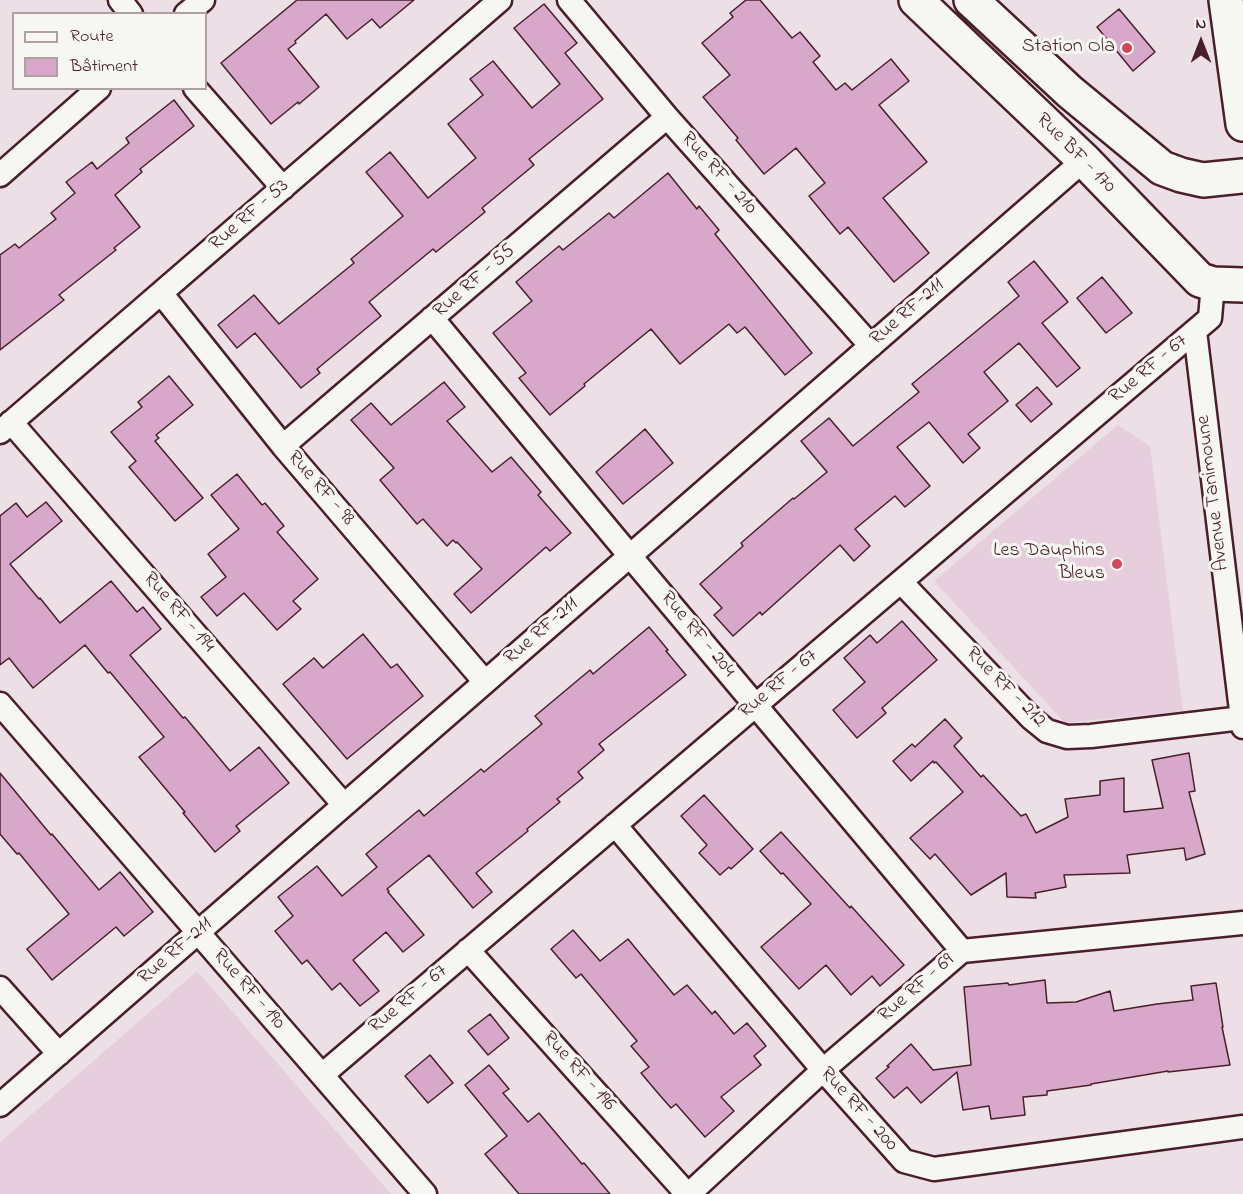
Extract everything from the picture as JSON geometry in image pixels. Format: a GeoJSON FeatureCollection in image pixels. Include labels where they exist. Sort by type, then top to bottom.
{"type":"FeatureCollection","features":[{"type":"Feature","properties":{"kind":"main road","name":"Rue BF - 170"},"geometry":{"type":"LineString","coordinates":[[916,0],[1084,160],[1200,280],[1228,284]]}},
{"type":"Feature","properties":{"kind":"main road","name":"Rue BF - 170"},"geometry":{"type":"LineString","coordinates":[[971,0],[1070,92],[1162,168],[1203,180],[1243,176]]}},
{"type":"Feature","properties":{"kind":"main road"},"geometry":{"type":"LineString","coordinates":[[1226,0],[1243,124]]}},
{"type":"Feature","properties":{"kind":"street"},"geometry":{"type":"LineString","coordinates":[[120,0],[129,12]]}},
{"type":"Feature","properties":{"kind":"street"},"geometry":{"type":"LineString","coordinates":[[188,12],[203,0]]}},
{"type":"Feature","properties":{"kind":"street","name":"Rue RF - 53"},"geometry":{"type":"LineString","coordinates":[[6,427],[500,0]]}},
{"type":"Feature","properties":{"kind":"street","name":"Rue RF - 210"},"geometry":{"type":"LineString","coordinates":[[569,0],[667,117],[871,346]]}},
{"type":"Feature","properties":{"kind":"street"},"geometry":{"type":"LineString","coordinates":[[0,175],[97,90]]}},
{"type":"Feature","properties":{"kind":"street"},"geometry":{"type":"LineString","coordinates":[[197,90],[283,188]]}},
{"type":"Feature","properties":{"kind":"street","name":"Rue RF - 55"},"geometry":{"type":"LineString","coordinates":[[283,446],[667,117]]}},
{"type":"Feature","properties":{"kind":"street","name":"Rue RF-211"},"geometry":{"type":"LineString","coordinates":[[0,1105],[1084,160]]}},
{"type":"Feature","properties":{"kind":"street","name":"Rue RF - 67"},"geometry":{"type":"LineString","coordinates":[[322,1075],[1195,332],[1210,318],[1228,284]]}},
{"type":"Feature","properties":{"kind":"street","name":"Rue RF - 98"},"geometry":{"type":"LineString","coordinates":[[161,293],[283,446],[485,682]]}},
{"type":"Feature","properties":{"kind":"street","name":"Rue RF - 204"},"geometry":{"type":"LineString","coordinates":[[432,318],[962,951]]}},
{"type":"Feature","properties":{"kind":"street","name":"Avenue Tanimoune"},"geometry":{"type":"LineString","coordinates":[[1195,332],[1243,723]]}},
{"type":"Feature","properties":{"kind":"street","name":"Rue RF - 194"},"geometry":{"type":"LineString","coordinates":[[6,427],[344,805]]}},
{"type":"Feature","properties":{"kind":"street","name":"Rue RF - 212"},"geometry":{"type":"LineString","coordinates":[[901,582],[1031,718],[1047,731],[1067,737],[1243,723]]}},
{"type":"Feature","properties":{"kind":"street","name":"Rue RF - 190"},"geometry":{"type":"LineString","coordinates":[[0,704],[425,1194]]}},
{"type":"Feature","properties":{"kind":"street","name":"Rue RF - 200"},"geometry":{"type":"LineString","coordinates":[[615,825],[823,1070],[904,1161],[934,1169],[1243,1127]]}},
{"type":"Feature","properties":{"kind":"street","name":"Rue RF - 69"},"geometry":{"type":"LineString","coordinates":[[688,1194],[823,1070],[962,951],[1243,923]]}},
{"type":"Feature","properties":{"kind":"street","name":"Rue RF - 196"},"geometry":{"type":"LineString","coordinates":[[468,950],[688,1194]]}},
{"type":"Feature","properties":{"kind":"street"},"geometry":{"type":"LineString","coordinates":[[0,988],[58,1054]]}},
{"type":"Feature","properties":{"kind":"shaded area"},"geometry":{"type":"Polygon","coordinates":[[[1118,425],[1150,446],[1183,711],[1065,723],[934,581],[1118,425]]]}},
{"type":"Feature","properties":{"kind":"shaded area"},"geometry":{"type":"Polygon","coordinates":[[[197,971],[391,1194],[0,1194],[0,1142],[197,971]]]}},
{"type":"Feature","properties":{"kind":"building"},"geometry":{"type":"Polygon","coordinates":[[[297,0],[414,0],[380,28],[372,19],[347,39],[326,14],[288,49],[319,87],[271,124],[221,63],[297,0]]]}},
{"type":"Feature","properties":{"kind":"building"},"geometry":{"type":"Polygon","coordinates":[[[746,0],[760,0],[792,38],[800,32],[820,56],[813,62],[836,90],[845,83],[852,90],[891,59],[909,81],[879,105],[927,162],[883,198],[929,253],[894,282],[848,227],[840,234],[809,196],[825,183],[796,148],[764,174],[736,140],[738,138],[703,97],[730,75],[702,43],[733,17],[730,13],[746,0]]]}},
{"type":"Feature","properties":{"kind":"building"},"geometry":{"type":"Polygon","coordinates":[[[544,4],[577,43],[565,53],[603,99],[529,159],[534,165],[482,208],[485,212],[436,252],[433,249],[369,302],[381,316],[317,369],[320,373],[301,388],[255,333],[237,348],[218,325],[254,295],[279,324],[354,263],[351,259],[403,216],[366,172],[390,152],[428,198],[476,158],[448,124],[483,95],[470,79],[493,61],[532,108],[560,84],[514,28],[544,4]]]}},
{"type":"Feature","properties":{"kind":"building"},"geometry":{"type":"Polygon","coordinates":[[[1119,9],[1155,52],[1133,71],[1097,27],[1119,9]]]}},
{"type":"Feature","properties":{"kind":"building"},"geometry":{"type":"Polygon","coordinates":[[[174,100],[194,126],[140,169],[142,172],[115,195],[140,227],[114,248],[116,250],[59,295],[64,300],[0,350],[0,255],[15,244],[19,248],[56,219],[51,213],[75,193],[66,182],[92,162],[97,169],[129,143],[126,138],[174,100]]]}},
{"type":"Feature","properties":{"kind":"building"},"geometry":{"type":"Polygon","coordinates":[[[668,173],[697,209],[699,206],[719,230],[715,234],[812,353],[785,375],[745,327],[737,333],[729,324],[680,364],[651,329],[550,415],[519,378],[526,373],[493,333],[532,301],[516,282],[559,246],[563,250],[609,213],[614,218],[668,173]]]}},
{"type":"Feature","properties":{"kind":"building"},"geometry":{"type":"Polygon","coordinates":[[[1034,261],[1068,302],[1042,323],[1080,368],[1057,387],[1019,343],[984,372],[1008,401],[968,434],[980,448],[963,463],[929,422],[897,447],[930,486],[905,507],[895,496],[855,529],[870,546],[854,561],[840,545],[762,615],[760,612],[733,636],[714,615],[722,608],[700,584],[743,546],[741,543],[827,472],[801,441],[829,418],[853,446],[919,392],[912,384],[1019,296],[1008,282],[1034,261]]]}},
{"type":"Feature","properties":{"kind":"building"},"geometry":{"type":"Polygon","coordinates":[[[1102,277],[1132,313],[1106,333],[1077,298],[1102,277]]]}},
{"type":"Feature","properties":{"kind":"building"},"geometry":{"type":"Polygon","coordinates":[[[169,376],[193,405],[156,435],[159,438],[155,441],[203,498],[175,521],[129,467],[136,461],[111,432],[142,407],[138,402],[169,376]]]}},
{"type":"Feature","properties":{"kind":"building"},"geometry":{"type":"Polygon","coordinates":[[[444,382],[465,407],[447,421],[492,472],[511,457],[541,492],[538,495],[571,533],[550,551],[546,547],[471,613],[454,594],[482,569],[457,542],[453,540],[447,546],[423,519],[417,524],[380,480],[394,468],[351,420],[371,403],[391,425],[444,382]]]}},
{"type":"Feature","properties":{"kind":"building"},"geometry":{"type":"Polygon","coordinates":[[[1037,387],[1052,404],[1031,422],[1016,405],[1037,387]]]}},
{"type":"Feature","properties":{"kind":"building"},"geometry":{"type":"Polygon","coordinates":[[[645,429],[673,463],[623,504],[596,472],[645,429]]]}},
{"type":"Feature","properties":{"kind":"building"},"geometry":{"type":"Polygon","coordinates":[[[237,474],[262,505],[265,503],[284,526],[277,532],[318,579],[293,601],[301,609],[277,630],[244,593],[217,616],[201,597],[226,577],[208,554],[239,529],[211,495],[237,474]]]}},
{"type":"Feature","properties":{"kind":"building"},"geometry":{"type":"Polygon","coordinates":[[[46,502],[62,521],[10,564],[39,599],[60,623],[111,581],[137,612],[143,607],[161,629],[130,655],[183,718],[185,717],[230,771],[259,747],[289,783],[236,826],[240,831],[215,852],[139,757],[164,737],[85,645],[33,688],[9,658],[0,665],[0,516],[16,503],[27,517],[46,502]]]}},
{"type":"Feature","properties":{"kind":"building"},"geometry":{"type":"Polygon","coordinates":[[[902,621],[937,660],[882,708],[886,713],[857,738],[833,710],[865,682],[844,658],[870,635],[877,643],[902,621]]]}},
{"type":"Feature","properties":{"kind":"building"},"geometry":{"type":"Polygon","coordinates":[[[649,627],[686,675],[599,744],[604,750],[578,772],[583,778],[557,799],[560,802],[527,829],[528,831],[476,873],[492,892],[473,908],[429,855],[387,889],[424,935],[403,952],[386,932],[353,960],[379,991],[360,1006],[340,983],[332,990],[307,960],[302,964],[275,931],[293,916],[278,897],[317,866],[342,896],[377,867],[366,854],[419,810],[424,816],[481,769],[484,772],[542,724],[535,716],[590,670],[593,674],[649,627]]]}},
{"type":"Feature","properties":{"kind":"building"},"geometry":{"type":"Polygon","coordinates":[[[363,634],[391,668],[397,664],[423,696],[347,759],[283,684],[314,658],[323,668],[363,634]]]}},
{"type":"Feature","properties":{"kind":"building"},"geometry":{"type":"Polygon","coordinates":[[[945,719],[962,738],[954,746],[981,777],[983,775],[1021,816],[1026,814],[1036,833],[1068,817],[1065,799],[1100,795],[1100,781],[1124,778],[1124,812],[1163,808],[1152,760],[1189,753],[1195,791],[1189,792],[1205,854],[1186,860],[1184,848],[1127,855],[1130,873],[1064,875],[1066,887],[1035,893],[1036,898],[1007,897],[1006,873],[971,895],[935,854],[930,859],[910,838],[963,792],[936,762],[933,761],[911,781],[893,761],[912,744],[915,747],[945,719]]]}},
{"type":"Feature","properties":{"kind":"building"},"geometry":{"type":"Polygon","coordinates":[[[0,773],[99,890],[120,872],[153,912],[124,936],[116,927],[52,980],[27,949],[69,914],[19,853],[17,854],[0,834],[0,773]]]}},
{"type":"Feature","properties":{"kind":"building"},"geometry":{"type":"Polygon","coordinates":[[[704,795],[753,849],[731,869],[729,867],[720,875],[699,853],[707,845],[681,816],[704,795]]]}},
{"type":"Feature","properties":{"kind":"building"},"geometry":{"type":"Polygon","coordinates":[[[781,832],[904,965],[880,986],[872,976],[851,995],[826,965],[799,989],[761,947],[811,904],[760,851],[781,832]]]}},
{"type":"Feature","properties":{"kind":"building"},"geometry":{"type":"Polygon","coordinates":[[[573,930],[600,961],[628,939],[674,995],[687,985],[712,1014],[715,1011],[734,1034],[747,1023],[766,1046],[754,1056],[761,1065],[721,1097],[734,1111],[705,1137],[676,1104],[671,1108],[641,1073],[649,1067],[631,1046],[637,1041],[581,974],[576,978],[551,949],[573,930]]]}},
{"type":"Feature","properties":{"kind":"building"},"geometry":{"type":"Polygon","coordinates":[[[1045,980],[1047,1003],[1076,1002],[1110,991],[1114,1011],[1193,1000],[1191,986],[1216,983],[1230,1065],[1168,1071],[1047,1091],[1047,1095],[1023,1097],[1025,1115],[991,1119],[989,1106],[963,1110],[957,1072],[921,1103],[907,1087],[894,1098],[876,1078],[911,1044],[933,1070],[971,1065],[964,987],[1008,983],[1009,985],[1045,980]]]}},
{"type":"Feature","properties":{"kind":"building"},"geometry":{"type":"Polygon","coordinates":[[[490,1014],[509,1038],[488,1055],[468,1031],[490,1014]]]}},
{"type":"Feature","properties":{"kind":"building"},"geometry":{"type":"Polygon","coordinates":[[[430,1055],[453,1083],[428,1103],[405,1076],[430,1055]]]}},
{"type":"Feature","properties":{"kind":"building"},"geometry":{"type":"Polygon","coordinates":[[[489,1065],[509,1089],[503,1093],[528,1122],[539,1113],[610,1194],[519,1194],[485,1154],[507,1136],[465,1085],[489,1065]]]}},
{"type":"Feature","properties":{"kind":"place","name":"Station Ola"},"geometry":{"type":"Point","coordinates":[1127,48]}},
{"type":"Feature","properties":{"kind":"place","name":"Les Dauphins Bleus"},"geometry":{"type":"Point","coordinates":[1117,564]}}]}
